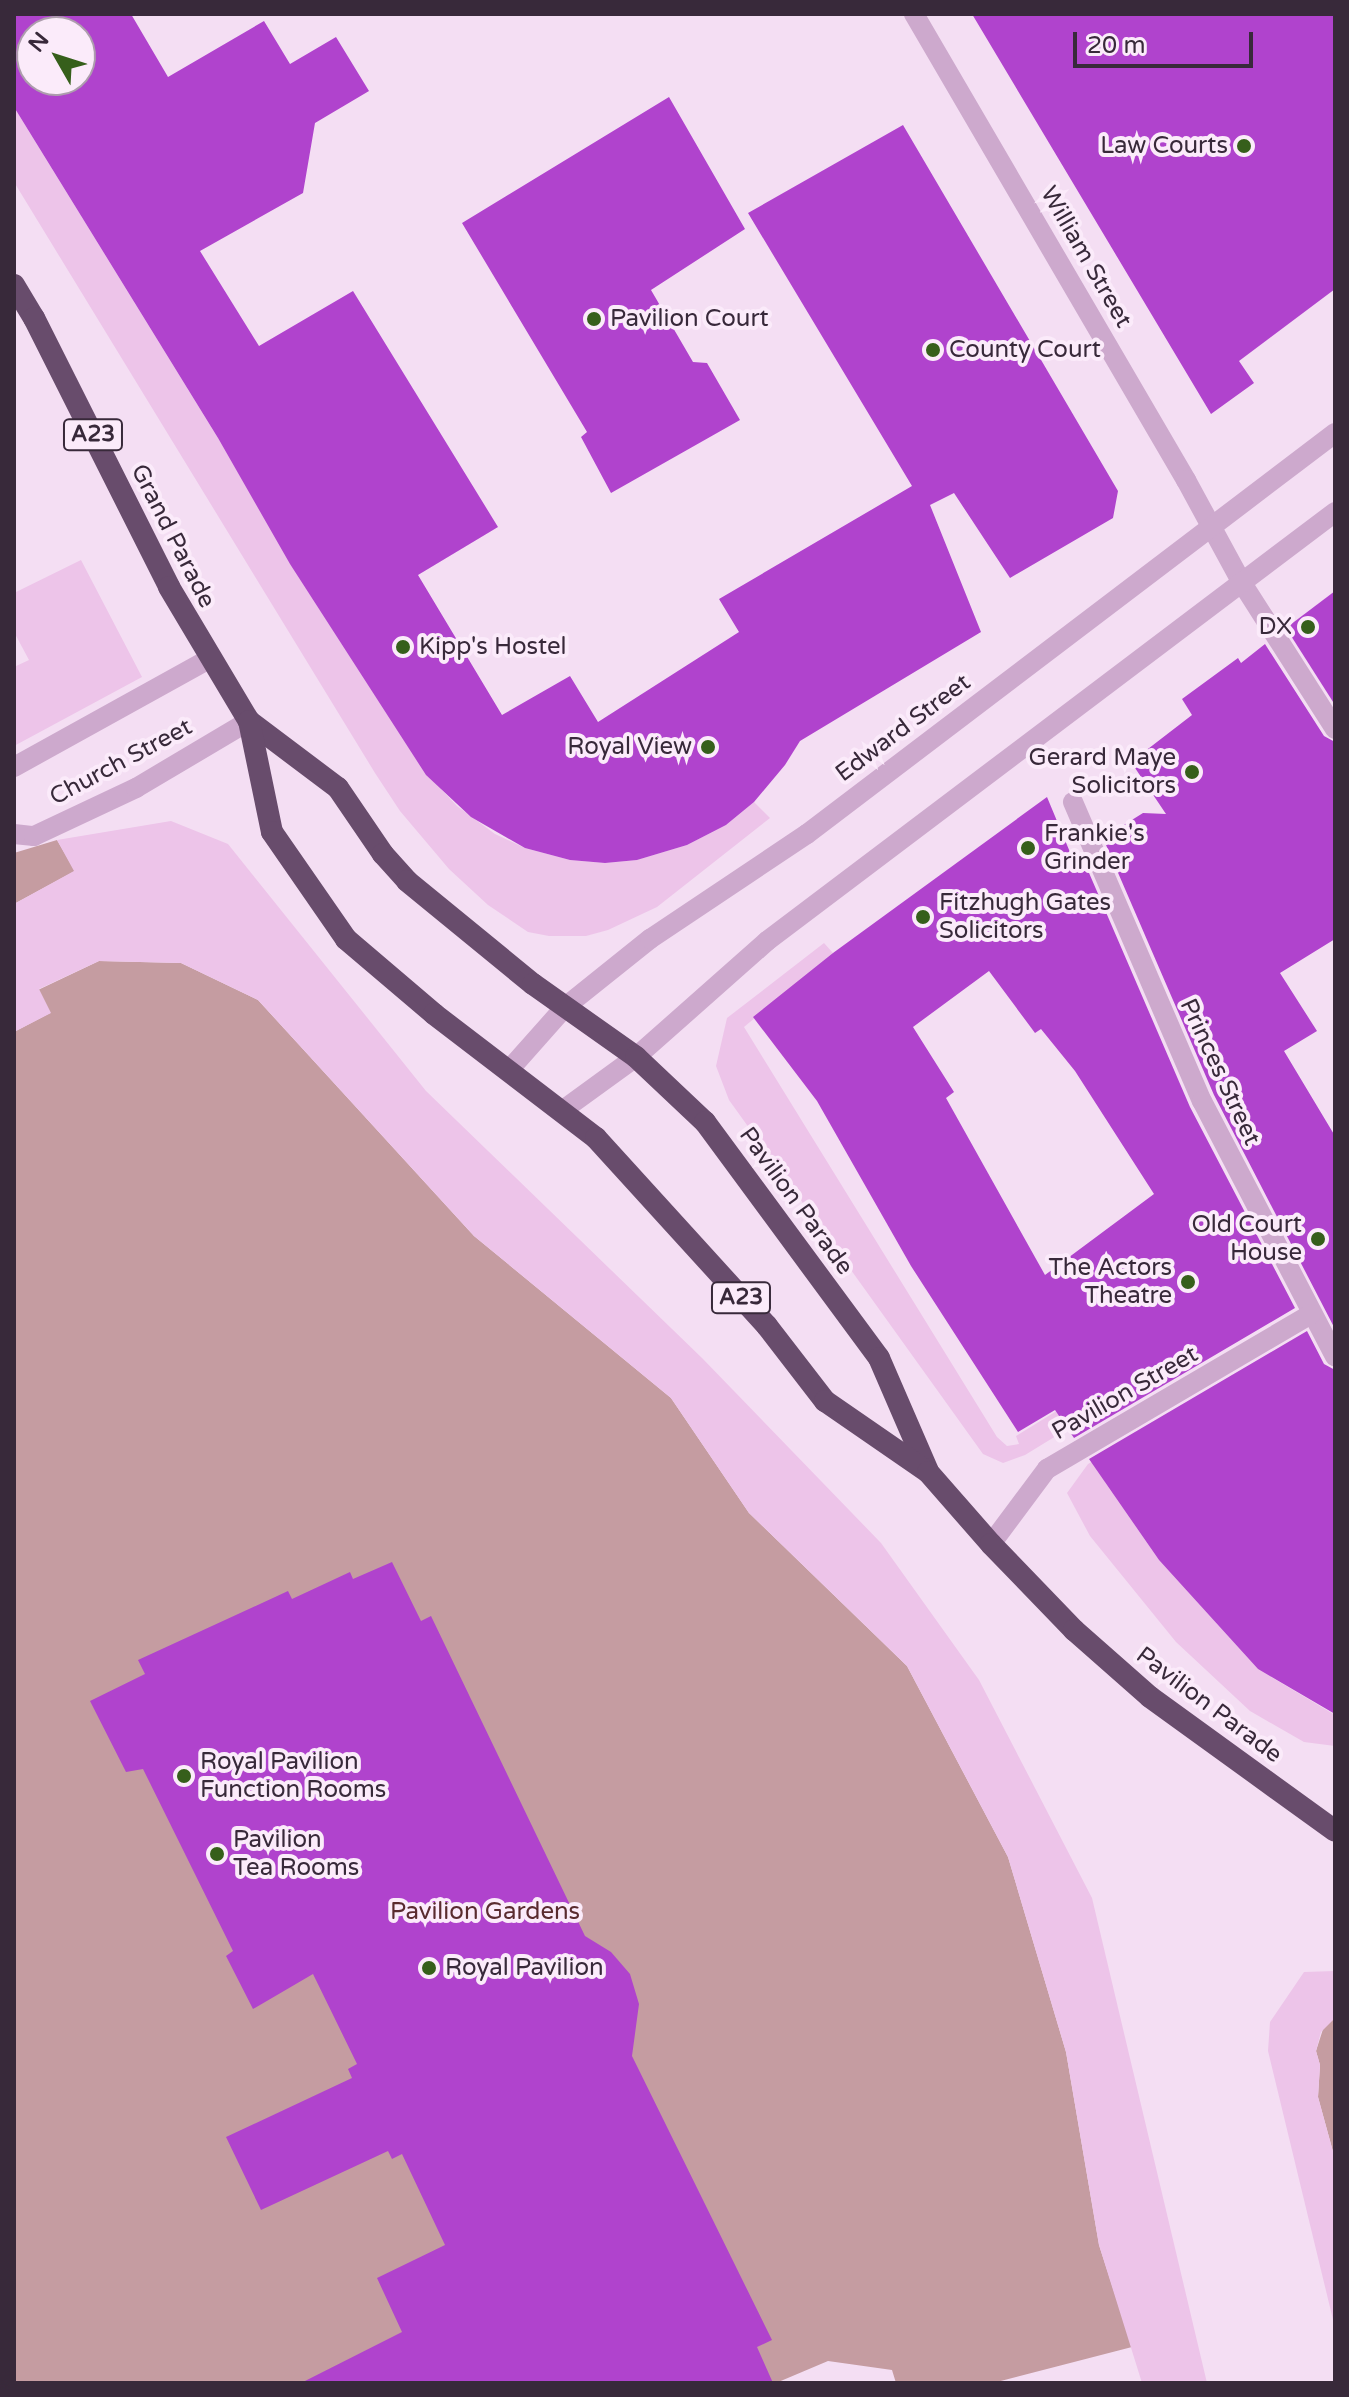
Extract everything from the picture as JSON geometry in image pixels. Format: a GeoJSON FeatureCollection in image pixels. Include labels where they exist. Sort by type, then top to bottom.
{"type":"FeatureCollection","features":[{"type":"Feature","properties":{"kind":"highway","name":"Grand Parade"},"geometry":{"type":"LineString","coordinates":[[14,285],[209,659],[249,721],[338,788],[383,854],[407,881],[565,1007]]}},
{"type":"Feature","properties":{"kind":"highway","name":"Grand Parade"},"geometry":{"type":"LineString","coordinates":[[249,721],[272,832],[346,939],[434,1014],[509,1070]]}},
{"type":"Feature","properties":{"kind":"highway","name":"Pavilion Parade"},"geometry":{"type":"LineString","coordinates":[[565,1007],[636,1057],[705,1122],[879,1358],[928,1472]]}},
{"type":"Feature","properties":{"kind":"highway","name":"A23"},"geometry":{"type":"LineString","coordinates":[[509,1070],[563,1110]]}},
{"type":"Feature","properties":{"kind":"highway","name":"Pavilion Parade"},"geometry":{"type":"LineString","coordinates":[[563,1110],[596,1138],[767,1326],[825,1401],[928,1472],[991,1544],[1074,1630],[1150,1697],[1335,1831]]}},
{"type":"Feature","properties":{"kind":"street","name":"William Street"},"geometry":{"type":"LineString","coordinates":[[914,14],[1212,526],[1242,583],[1335,729]]}},
{"type":"Feature","properties":{"kind":"street","name":"Edward Street"},"geometry":{"type":"LineString","coordinates":[[509,1070],[565,1007],[650,939],[807,834],[1335,433]]}},
{"type":"Feature","properties":{"kind":"street"},"geometry":{"type":"LineString","coordinates":[[563,1110],[636,1057],[767,941],[1335,512]]}},
{"type":"Feature","properties":{"kind":"street","name":"Church Street"},"geometry":{"type":"LineString","coordinates":[[14,767],[209,659]]}},
{"type":"Feature","properties":{"kind":"street","name":"Church Street"},"geometry":{"type":"LineString","coordinates":[[14,834],[34,836],[136,788],[249,721]]}},
{"type":"Feature","properties":{"kind":"street","name":"Princes Street"},"geometry":{"type":"LineString","coordinates":[[1073,802],[1202,1101],[1335,1357]]}},
{"type":"Feature","properties":{"kind":"street","name":"Pavilion Street"},"geometry":{"type":"LineString","coordinates":[[991,1544],[1047,1469],[1311,1314]]}},
{"type":"Feature","properties":{"kind":"green space"},"geometry":{"type":"Polygon","coordinates":[[[57,840],[75,871],[14,904],[14,853],[57,840]]]}},
{"type":"Feature","properties":{"kind":"green space","name":"Pavilion Gardens"},"geometry":{"type":"Polygon","coordinates":[[[99,961],[181,963],[258,1000],[474,1236],[671,1398],[749,1513],[907,1666],[1008,1857],[1066,2052],[1099,2245],[1132,2347],[993,2383],[896,2383],[892,2370],[828,2361],[776,2383],[14,2383],[14,1032],[50,1013],[38,990],[99,961]]]}},
{"type":"Feature","properties":{"kind":"green space"},"geometry":{"type":"Polygon","coordinates":[[[1335,2018],[1335,2159],[1318,2097],[1320,2065],[1316,2051],[1324,2026],[1335,2018]]]}},
{"type":"Feature","properties":{"kind":"shaded area"},"geometry":{"type":"Polygon","coordinates":[[[14,107],[218,438],[300,579],[424,771],[457,806],[495,834],[525,848],[570,860],[605,863],[637,860],[687,845],[726,825],[754,802],[770,818],[657,907],[608,930],[586,936],[549,936],[528,932],[488,905],[449,869],[400,811],[375,773],[14,182],[14,107]]]}},
{"type":"Feature","properties":{"kind":"shaded area"},"geometry":{"type":"Polygon","coordinates":[[[81,560],[142,677],[14,746],[14,667],[29,660],[14,632],[14,593],[81,560]]]}},
{"type":"Feature","properties":{"kind":"shaded area"},"geometry":{"type":"Polygon","coordinates":[[[171,821],[228,844],[426,1091],[702,1358],[881,1543],[979,1680],[1092,1898],[1207,2383],[1142,2383],[1099,2245],[1066,2052],[1008,1857],[907,1666],[749,1513],[671,1398],[474,1236],[258,1000],[181,963],[99,961],[39,989],[51,1013],[14,1032],[14,904],[74,871],[57,840],[171,821]]]}},
{"type":"Feature","properties":{"kind":"shaded area"},"geometry":{"type":"Polygon","coordinates":[[[824,943],[833,953],[744,1027],[997,1437],[1007,1446],[1019,1444],[1016,1436],[1094,1388],[1105,1406],[1025,1455],[1003,1463],[983,1454],[729,1100],[716,1066],[727,1018],[824,943]]]}},
{"type":"Feature","properties":{"kind":"shaded area"},"geometry":{"type":"Polygon","coordinates":[[[1127,1441],[1105,1482],[1159,1560],[1258,1669],[1335,1715],[1335,1746],[1304,1742],[1250,1711],[1176,1642],[1090,1536],[1067,1493],[1088,1464],[1127,1441]]]}},
{"type":"Feature","properties":{"kind":"shaded area"},"geometry":{"type":"Polygon","coordinates":[[[1335,1971],[1335,2018],[1321,2032],[1316,2051],[1320,2065],[1318,2097],[1335,2159],[1335,2328],[1268,2051],[1270,2022],[1304,1972],[1335,1971]]]}},
{"type":"Feature","properties":{"kind":"building"},"geometry":{"type":"Polygon","coordinates":[[[14,14],[131,14],[168,77],[264,21],[290,64],[336,37],[369,91],[315,123],[303,193],[200,251],[259,346],[353,291],[498,527],[418,575],[502,715],[570,676],[598,722],[739,632],[719,599],[912,486],[748,213],[903,125],[1118,491],[1113,518],[1010,578],[954,493],[930,505],[981,632],[800,741],[785,765],[754,802],[726,825],[687,845],[637,860],[605,863],[570,860],[525,848],[471,817],[426,775],[290,564],[218,438],[14,107],[14,14]]]}},
{"type":"Feature","properties":{"kind":"building"},"geometry":{"type":"Polygon","coordinates":[[[972,14],[1335,14],[1335,289],[1239,361],[1254,383],[1211,414],[972,14]]]}},
{"type":"Feature","properties":{"kind":"building","name":"Pavilion Court"},"geometry":{"type":"Polygon","coordinates":[[[669,97],[745,229],[651,290],[693,362],[707,363],[740,420],[611,493],[581,437],[587,432],[462,223],[669,97]]]}},
{"type":"Feature","properties":{"kind":"building"},"geometry":{"type":"Polygon","coordinates":[[[1335,591],[1335,705],[1286,628],[1335,591]]]}},
{"type":"Feature","properties":{"kind":"building"},"geometry":{"type":"Polygon","coordinates":[[[1265,644],[1324,736],[1335,742],[1335,939],[1280,973],[1317,1031],[1284,1051],[1335,1136],[1335,1329],[1214,1095],[1103,838],[1143,813],[1166,814],[1131,762],[1192,715],[1182,699],[1238,658],[1241,663],[1265,644]]]}},
{"type":"Feature","properties":{"kind":"building"},"geometry":{"type":"Polygon","coordinates":[[[1047,797],[1072,857],[1080,852],[1190,1107],[1295,1308],[1074,1438],[1055,1410],[1018,1432],[911,1266],[817,1101],[753,1017],[833,953],[1047,797]],[[989,971],[913,1027],[954,1092],[946,1098],[1045,1275],[1154,1194],[1075,1071],[1041,1029],[1035,1033],[989,971]]]}},
{"type":"Feature","properties":{"kind":"building"},"geometry":{"type":"Polygon","coordinates":[[[1307,1331],[1324,1364],[1335,1370],[1335,1714],[1258,1669],[1159,1560],[1089,1459],[1307,1331]]]}},
{"type":"Feature","properties":{"kind":"building","name":"Royal Pavilion"},"geometry":{"type":"Polygon","coordinates":[[[392,1562],[421,1621],[431,1616],[585,1936],[611,1952],[630,1974],[639,2004],[632,2056],[772,2340],[757,2347],[773,2383],[301,2383],[402,2332],[377,2278],[445,2245],[402,2154],[392,2159],[388,2151],[261,2210],[226,2137],[352,2078],[348,2069],[357,2064],[313,1974],[253,2009],[226,1956],[233,1951],[143,1769],[126,1772],[90,1701],[145,1674],[138,1660],[288,1591],[292,1599],[350,1572],[353,1579],[392,1562]]]}},
{"type":"Feature","properties":{"kind":"place","name":"Law Courts"},"geometry":{"type":"Point","coordinates":[1244,146]}},
{"type":"Feature","properties":{"kind":"place","name":"Pavilion Court"},"geometry":{"type":"Point","coordinates":[594,319]}},
{"type":"Feature","properties":{"kind":"place","name":"County Court"},"geometry":{"type":"Point","coordinates":[933,350]}},
{"type":"Feature","properties":{"kind":"place","name":"DX"},"geometry":{"type":"Point","coordinates":[1308,627]}},
{"type":"Feature","properties":{"kind":"place","name":"Kipp's Hostel"},"geometry":{"type":"Point","coordinates":[403,647]}},
{"type":"Feature","properties":{"kind":"place","name":"Royal View"},"geometry":{"type":"Point","coordinates":[708,747]}},
{"type":"Feature","properties":{"kind":"place","name":"Gerard Maye Solicitors"},"geometry":{"type":"Point","coordinates":[1192,772]}},
{"type":"Feature","properties":{"kind":"place","name":"Frankie's Grinder"},"geometry":{"type":"Point","coordinates":[1028,848]}},
{"type":"Feature","properties":{"kind":"place","name":"Fitzhugh Gates Solicitors"},"geometry":{"type":"Point","coordinates":[923,917]}},
{"type":"Feature","properties":{"kind":"place","name":"Old Court House"},"geometry":{"type":"Point","coordinates":[1318,1239]}},
{"type":"Feature","properties":{"kind":"place","name":"The Actors Theatre"},"geometry":{"type":"Point","coordinates":[1188,1282]}},
{"type":"Feature","properties":{"kind":"place","name":"Royal Pavilion Function Rooms"},"geometry":{"type":"Point","coordinates":[184,1776]}},
{"type":"Feature","properties":{"kind":"place","name":"Pavilion Tea Rooms"},"geometry":{"type":"Point","coordinates":[217,1854]}},
{"type":"Feature","properties":{"kind":"place","name":"Royal Pavilion"},"geometry":{"type":"Point","coordinates":[429,1968]}}]}
